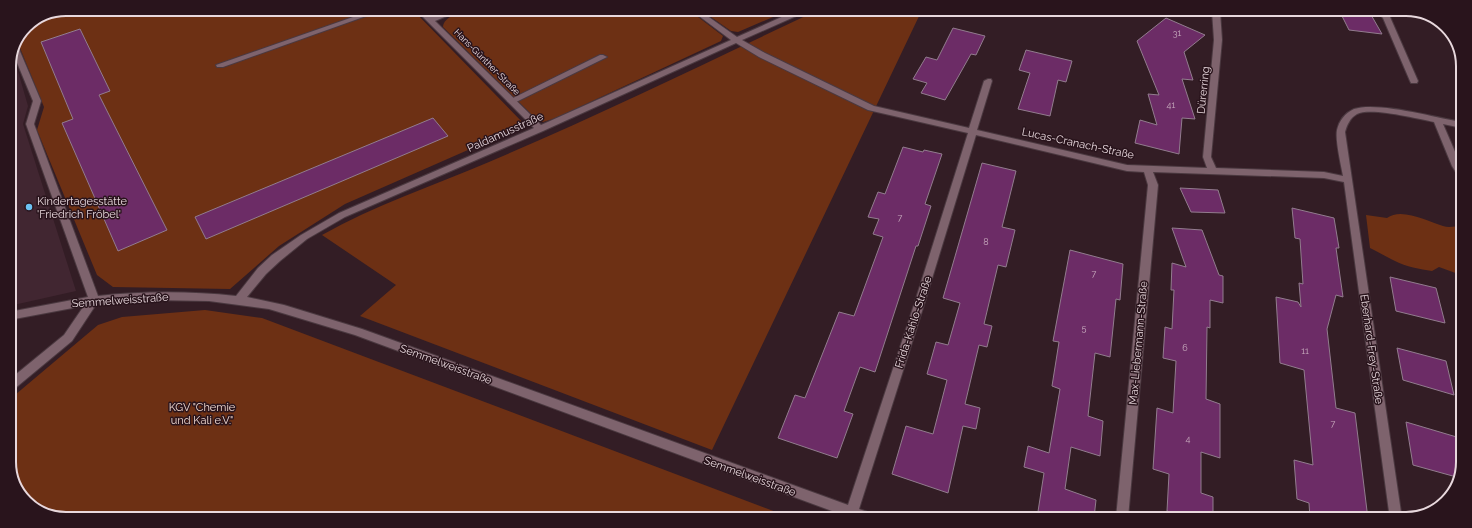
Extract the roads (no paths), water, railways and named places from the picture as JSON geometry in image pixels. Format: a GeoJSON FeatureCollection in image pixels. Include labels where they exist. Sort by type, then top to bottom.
{"type":"FeatureCollection","features":[{"type":"Feature","properties":{"kind":"street"},"geometry":{"type":"LineString","coordinates":[[220,65],[362,16]]}},
{"type":"Feature","properties":{"kind":"street","name":"Hans-Günther-Straße"},"geometry":{"type":"LineString","coordinates":[[426,16],[540,129]]}},
{"type":"Feature","properties":{"kind":"street"},"geometry":{"type":"LineString","coordinates":[[430,20],[441,16]]}},
{"type":"Feature","properties":{"kind":"street","name":"Lucas-Cranach-Straße"},"geometry":{"type":"LineString","coordinates":[[702,16],[735,39],[762,55],[871,108],[1127,168],[1165,168],[1324,175],[1348,180]]}},
{"type":"Feature","properties":{"kind":"street","name":"Paldamusstraße"},"geometry":{"type":"LineString","coordinates":[[239,300],[262,271],[276,258],[322,226],[342,215],[540,129],[788,16]]}},
{"type":"Feature","properties":{"kind":"street","name":"Dürerring"},"geometry":{"type":"LineString","coordinates":[[1212,170],[1207,157],[1218,40],[1216,16]]}},
{"type":"Feature","properties":{"kind":"street"},"geometry":{"type":"LineString","coordinates":[[1385,16],[1414,81]]}},
{"type":"Feature","properties":{"kind":"street"},"geometry":{"type":"LineString","coordinates":[[16,382],[68,338],[94,300],[30,124],[37,102],[17,55]]}},
{"type":"Feature","properties":{"kind":"street"},"geometry":{"type":"LineString","coordinates":[[511,101],[603,57]]}},
{"type":"Feature","properties":{"kind":"street","name":"Frida-Kahlo-Straße"},"geometry":{"type":"LineString","coordinates":[[852,512],[988,81]]}},
{"type":"Feature","properties":{"kind":"street"},"geometry":{"type":"LineString","coordinates":[[1348,180],[1341,132],[1343,124],[1352,114],[1359,111],[1372,110],[1456,124]]}},
{"type":"Feature","properties":{"kind":"street"},"geometry":{"type":"LineString","coordinates":[[1438,121],[1456,166]]}},
{"type":"Feature","properties":{"kind":"street","name":"Max-Liebermann-Straße"},"geometry":{"type":"LineString","coordinates":[[1123,512],[1153,185],[1148,169]]}},
{"type":"Feature","properties":{"kind":"street","name":"Eberhard-Frey-Straße"},"geometry":{"type":"LineString","coordinates":[[1348,180],[1395,512]]}},
{"type":"Feature","properties":{"kind":"street","name":"Semmelweisstraße"},"geometry":{"type":"LineString","coordinates":[[16,314],[42,308],[94,300],[173,296],[239,300],[290,311],[358,332],[726,468],[852,512]]}},
{"type":"Feature","properties":{"kind":"place","name":"Kindertagesstätte 'Friedrich Fröbel'"},"geometry":{"type":"Point","coordinates":[29,207]}},
{"type":"Feature","properties":{"kind":"park label","name":"KGV \"Chemie und Kali e.V.\""},"geometry":{"type":"Point","coordinates":[202,413]}}]}
